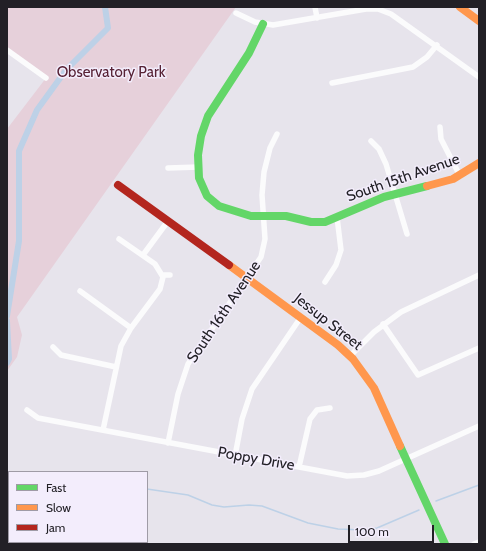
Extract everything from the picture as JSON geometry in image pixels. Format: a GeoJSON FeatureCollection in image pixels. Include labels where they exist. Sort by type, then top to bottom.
{"type":"FeatureCollection","features":[{"type":"Feature","properties":{"kind":"street"},"geometry":{"type":"LineString","coordinates":[[315,7],[317,18]]}},
{"type":"Feature","properties":{"kind":"street"},"geometry":{"type":"LineString","coordinates":[[460,7],[479,21]]}},
{"type":"Feature","properties":{"kind":"street"},"geometry":{"type":"LineString","coordinates":[[236,13],[262,24],[286,24],[366,9],[384,9],[437,45],[479,77]]}},
{"type":"Feature","properties":{"kind":"street","name":"South 15th Avenue"},"geometry":{"type":"LineString","coordinates":[[262,24],[249,53],[208,116],[201,136],[199,167],[200,178],[204,190],[219,206],[240,214],[286,216],[317,222],[325,222],[396,194],[441,183],[460,176],[479,163]]}},
{"type":"Feature","properties":{"kind":"street"},"geometry":{"type":"LineString","coordinates":[[332,83],[409,69],[422,62],[437,45]]}},
{"type":"Feature","properties":{"kind":"street"},"geometry":{"type":"LineString","coordinates":[[7,50],[46,78]]}},
{"type":"Feature","properties":{"kind":"street"},"geometry":{"type":"LineString","coordinates":[[440,127],[441,139],[460,176]]}},
{"type":"Feature","properties":{"kind":"street","name":"South 16th Avenue"},"geometry":{"type":"LineString","coordinates":[[168,443],[178,394],[188,364],[258,265],[264,250],[264,216],[262,195],[264,172],[270,148],[277,134]]}},
{"type":"Feature","properties":{"kind":"street"},"geometry":{"type":"LineString","coordinates":[[371,141],[379,149],[386,164],[407,234]]}},
{"type":"Feature","properties":{"kind":"street"},"geometry":{"type":"LineString","coordinates":[[168,168],[199,167]]}},
{"type":"Feature","properties":{"kind":"street","name":"Jessup Street"},"geometry":{"type":"LineString","coordinates":[[118,185],[301,318],[350,356],[362,369],[374,388],[445,544]]}},
{"type":"Feature","properties":{"kind":"street"},"geometry":{"type":"LineString","coordinates":[[325,282],[336,266],[341,250],[337,217]]}},
{"type":"Feature","properties":{"kind":"street"},"geometry":{"type":"LineString","coordinates":[[143,255],[168,222]]}},
{"type":"Feature","properties":{"kind":"street"},"geometry":{"type":"LineString","coordinates":[[103,430],[121,346],[131,328],[160,289],[163,276],[155,264],[119,239]]}},
{"type":"Feature","properties":{"kind":"street"},"geometry":{"type":"LineString","coordinates":[[163,276],[170,275]]}},
{"type":"Feature","properties":{"kind":"street"},"geometry":{"type":"LineString","coordinates":[[350,356],[383,324],[406,308],[479,275]]}},
{"type":"Feature","properties":{"kind":"street"},"geometry":{"type":"LineString","coordinates":[[80,291],[131,328]]}},
{"type":"Feature","properties":{"kind":"street"},"geometry":{"type":"LineString","coordinates":[[235,456],[242,419],[252,389],[301,318]]}},
{"type":"Feature","properties":{"kind":"street"},"geometry":{"type":"LineString","coordinates":[[383,324],[418,376],[479,348]]}},
{"type":"Feature","properties":{"kind":"street"},"geometry":{"type":"LineString","coordinates":[[53,347],[61,355],[116,367]]}},
{"type":"Feature","properties":{"kind":"street"},"geometry":{"type":"LineString","coordinates":[[299,467],[310,419],[317,410],[330,408]]}},
{"type":"Feature","properties":{"kind":"street","name":"Poppy Drive"},"geometry":{"type":"LineString","coordinates":[[27,410],[38,418],[235,456],[354,476],[379,471],[479,426]]}},
{"type":"Feature","properties":{"kind":"street"},"geometry":{"type":"LineString","coordinates":[[474,544],[479,542]]}},
{"type":"Feature","properties":{"kind":"green space","name":"Observatory Park"},"geometry":{"type":"Polygon","coordinates":[[[7,7],[236,7],[17,317],[22,335],[17,357],[7,371],[7,129],[46,78],[7,50],[7,7]]]}},
{"type":"Feature","properties":{"kind":"waterway"},"geometry":{"type":"LineString","coordinates":[[7,316],[19,241],[19,151],[37,110],[66,70],[108,28],[105,7]]}},
{"type":"Feature","properties":{"kind":"waterway"},"geometry":{"type":"LineString","coordinates":[[7,321],[9,359],[7,363]]}},
{"type":"Feature","properties":{"kind":"waterway"},"geometry":{"type":"LineString","coordinates":[[436,501],[479,485]]}},
{"type":"Feature","properties":{"kind":"waterway"},"geometry":{"type":"LineString","coordinates":[[148,489],[188,495],[212,505],[224,507],[249,505],[262,506],[308,523],[338,529],[364,530],[377,528],[419,510]]}},
{"type":"Feature","properties":{"kind":"traffic: fast"},"geometry":{"type":"LineString","coordinates":[[263,24],[249,53],[208,116],[201,136],[198,155],[199,178],[207,196],[219,206],[251,216],[286,216],[311,222],[325,222],[384,197],[427,186]]}},
{"type":"Feature","properties":{"kind":"traffic: fast"},"geometry":{"type":"LineString","coordinates":[[400,446],[445,544]]}},
{"type":"Feature","properties":{"kind":"traffic: slow"},"geometry":{"type":"LineString","coordinates":[[460,7],[479,21]]}},
{"type":"Feature","properties":{"kind":"traffic: slow"},"geometry":{"type":"LineString","coordinates":[[427,186],[453,179],[479,163]]}},
{"type":"Feature","properties":{"kind":"traffic: slow"},"geometry":{"type":"LineString","coordinates":[[229,265],[338,345],[353,359],[374,388],[400,446]]}},
{"type":"Feature","properties":{"kind":"traffic: jam"},"geometry":{"type":"LineString","coordinates":[[118,185],[229,265]]}}]}
